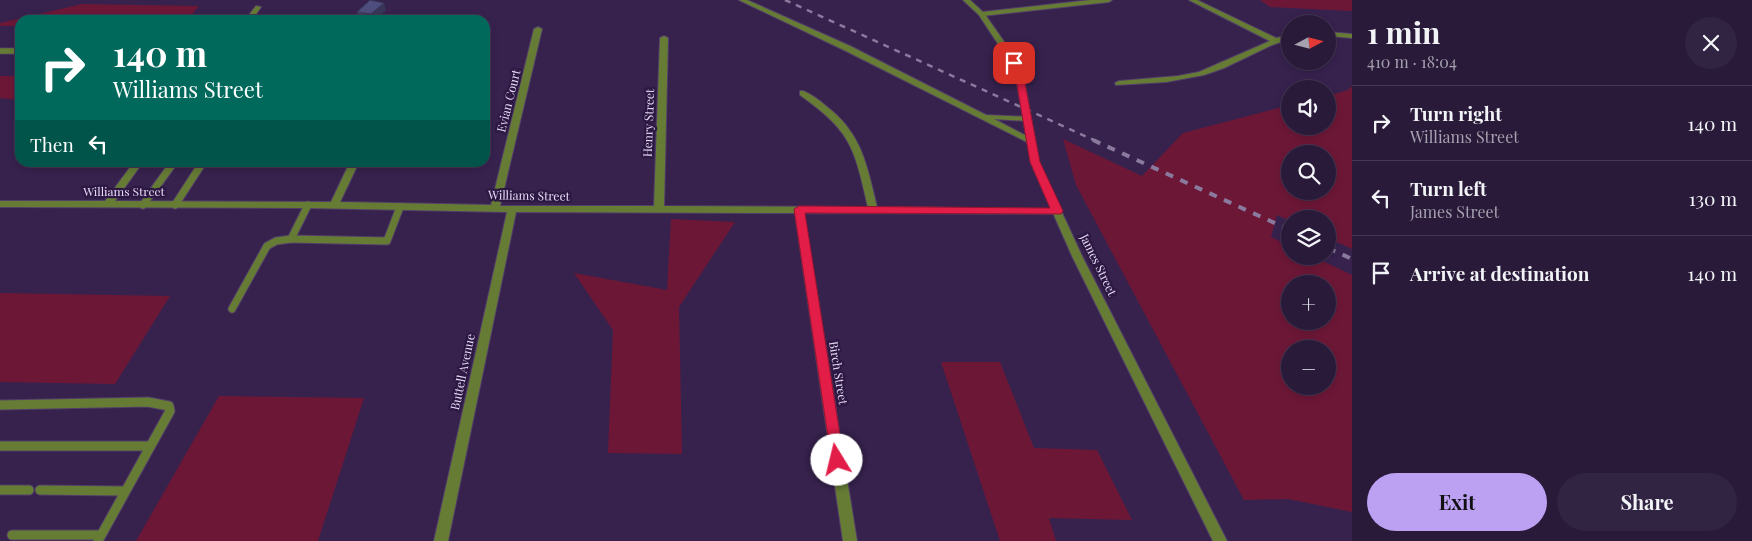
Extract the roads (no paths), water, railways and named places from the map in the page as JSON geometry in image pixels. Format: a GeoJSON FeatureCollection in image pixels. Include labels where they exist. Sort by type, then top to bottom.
{"type":"FeatureCollection","features":[{"type":"Feature","properties":{"kind":"street"},"geometry":{"type":"LineString","coordinates":[[742,0],[983,115],[1030,140]]}},
{"type":"Feature","properties":{"kind":"street","name":"James Street"},"geometry":{"type":"LineString","coordinates":[[966,0],[982,14],[1008,52],[1019,73],[1035,162],[1077,256],[1220,541]]}},
{"type":"Feature","properties":{"kind":"street"},"geometry":{"type":"LineString","coordinates":[[1053,0],[1060,6]]}},
{"type":"Feature","properties":{"kind":"street"},"geometry":{"type":"LineString","coordinates":[[982,14],[1109,0]]}},
{"type":"Feature","properties":{"kind":"street"},"geometry":{"type":"LineString","coordinates":[[1192,0],[1274,40]]}},
{"type":"Feature","properties":{"kind":"street"},"geometry":{"type":"LineString","coordinates":[[252,15],[258,7]]}},
{"type":"Feature","properties":{"kind":"street","name":"Evian Court"},"geometry":{"type":"LineString","coordinates":[[494,208],[538,29]]}},
{"type":"Feature","properties":{"kind":"street"},"geometry":{"type":"LineString","coordinates":[[1336,35],[1352,36]]}},
{"type":"Feature","properties":{"kind":"street","name":"Henry Street"},"geometry":{"type":"LineString","coordinates":[[659,209],[664,38]]}},
{"type":"Feature","properties":{"kind":"street"},"geometry":{"type":"LineString","coordinates":[[1119,83],[1196,75],[1211,71],[1274,40],[1281,39]]}},
{"type":"Feature","properties":{"kind":"street"},"geometry":{"type":"LineString","coordinates":[[803,93],[825,109],[843,126],[855,146],[873,210]]}},
{"type":"Feature","properties":{"kind":"street"},"geometry":{"type":"LineString","coordinates":[[983,115],[1028,119]]}},
{"type":"Feature","properties":{"kind":"street"},"geometry":{"type":"LineString","coordinates":[[107,205],[135,167]]}},
{"type":"Feature","properties":{"kind":"street"},"geometry":{"type":"LineString","coordinates":[[334,206],[353,167]]}},
{"type":"Feature","properties":{"kind":"street","name":"Williams Street"},"geometry":{"type":"LineString","coordinates":[[0,204],[308,205],[512,209],[1057,211]]}},
{"type":"Feature","properties":{"kind":"street","name":"Buttell Avenue"},"geometry":{"type":"LineString","coordinates":[[440,541],[512,209]]}},
{"type":"Feature","properties":{"kind":"street","name":"Birch Street"},"geometry":{"type":"LineString","coordinates":[[799,209],[850,541]]}},
{"type":"Feature","properties":{"kind":"lane"},"geometry":{"type":"LineString","coordinates":[[0,51],[15,51]]}},
{"type":"Feature","properties":{"kind":"lane"},"geometry":{"type":"LineString","coordinates":[[143,205],[170,167]]}},
{"type":"Feature","properties":{"kind":"lane"},"geometry":{"type":"LineString","coordinates":[[175,205],[200,167]]}},
{"type":"Feature","properties":{"kind":"lane"},"geometry":{"type":"LineString","coordinates":[[291,239],[308,205]]}},
{"type":"Feature","properties":{"kind":"lane"},"geometry":{"type":"LineString","coordinates":[[232,309],[267,246],[276,241],[291,239],[387,241],[400,207]]}},
{"type":"Feature","properties":{"kind":"lane"},"geometry":{"type":"LineString","coordinates":[[0,405],[148,402],[169,406],[170,411],[99,538],[12,535]]}},
{"type":"Feature","properties":{"kind":"lane"},"geometry":{"type":"LineString","coordinates":[[0,446],[150,446]]}},
{"type":"Feature","properties":{"kind":"lane"},"geometry":{"type":"LineString","coordinates":[[0,490],[29,490]]}},
{"type":"Feature","properties":{"kind":"lane"},"geometry":{"type":"LineString","coordinates":[[40,490],[125,491]]}},
{"type":"Feature","properties":{"kind":"railway"},"geometry":{"type":"LineString","coordinates":[[785,0],[1096,141]]}},
{"type":"Feature","properties":{"kind":"railway"},"geometry":{"type":"LineString","coordinates":[[1093,140],[1281,226]]}},
{"type":"Feature","properties":{"kind":"railway"},"geometry":{"type":"LineString","coordinates":[[1336,252],[1352,259]]}}]}
